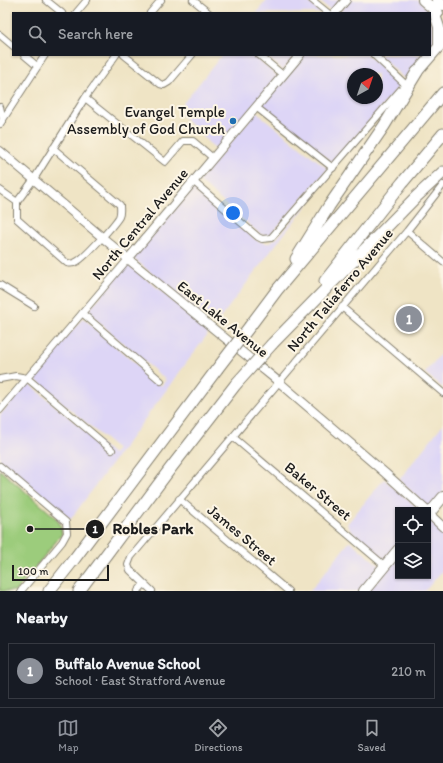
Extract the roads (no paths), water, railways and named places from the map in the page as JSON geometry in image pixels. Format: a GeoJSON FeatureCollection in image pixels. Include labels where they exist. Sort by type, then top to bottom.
{"type":"FeatureCollection","features":[{"type":"Feature","properties":{"kind":"highway"},"geometry":{"type":"LineString","coordinates":[[277,290],[329,206],[384,126],[417,72]]}},
{"type":"Feature","properties":{"kind":"highway"},"geometry":{"type":"LineString","coordinates":[[48,591],[75,558],[277,290],[443,93]]}},
{"type":"Feature","properties":{"kind":"highway"},"geometry":{"type":"LineString","coordinates":[[292,324],[402,183],[443,134]]}},
{"type":"Feature","properties":{"kind":"highway"},"geometry":{"type":"LineString","coordinates":[[79,591],[170,469],[236,384],[272,344],[416,196],[443,172]]}},
{"type":"Feature","properties":{"kind":"highway"},"geometry":{"type":"LineString","coordinates":[[44,591],[75,558]]}},
{"type":"Feature","properties":{"kind":"main road"},"geometry":{"type":"LineString","coordinates":[[423,0],[438,4]]}},
{"type":"Feature","properties":{"kind":"main road"},"geometry":{"type":"LineString","coordinates":[[438,4],[443,17]]}},
{"type":"Feature","properties":{"kind":"main road"},"geometry":{"type":"LineString","coordinates":[[431,56],[441,44],[438,4]]}},
{"type":"Feature","properties":{"kind":"main road"},"geometry":{"type":"LineString","coordinates":[[417,72],[431,56]]}},
{"type":"Feature","properties":{"kind":"main road"},"geometry":{"type":"LineString","coordinates":[[431,510],[443,497]]}},
{"type":"Feature","properties":{"kind":"main road"},"geometry":{"type":"LineString","coordinates":[[364,591],[395,554]]}},
{"type":"Feature","properties":{"kind":"street"},"geometry":{"type":"LineString","coordinates":[[46,0],[61,12]]}},
{"type":"Feature","properties":{"kind":"street"},"geometry":{"type":"LineString","coordinates":[[77,12],[87,0]]}},
{"type":"Feature","properties":{"kind":"street"},"geometry":{"type":"LineString","coordinates":[[151,12],[161,0]]}},
{"type":"Feature","properties":{"kind":"street"},"geometry":{"type":"LineString","coordinates":[[193,0],[207,12]]}},
{"type":"Feature","properties":{"kind":"street"},"geometry":{"type":"LineString","coordinates":[[312,0],[327,12]]}},
{"type":"Feature","properties":{"kind":"street"},"geometry":{"type":"LineString","coordinates":[[336,12],[346,0]]}},
{"type":"Feature","properties":{"kind":"street"},"geometry":{"type":"LineString","coordinates":[[0,35],[12,45]]}},
{"type":"Feature","properties":{"kind":"street"},"geometry":{"type":"LineString","coordinates":[[25,56],[37,66]]}},
{"type":"Feature","properties":{"kind":"street"},"geometry":{"type":"LineString","coordinates":[[2,122],[44,56]]}},
{"type":"Feature","properties":{"kind":"street"},"geometry":{"type":"LineString","coordinates":[[53,148],[120,205],[121,211],[119,216],[102,237],[78,262],[72,264],[68,263],[17,219],[17,202],[34,179],[53,148],[85,98],[115,56]]}},
{"type":"Feature","properties":{"kind":"street"},"geometry":{"type":"LineString","coordinates":[[125,56],[160,84],[164,85],[169,82],[191,56]]}},
{"type":"Feature","properties":{"kind":"street"},"geometry":{"type":"LineString","coordinates":[[260,56],[283,75]]}},
{"type":"Feature","properties":{"kind":"street","name":"North Central Avenue"},"geometry":{"type":"LineString","coordinates":[[0,410],[299,56]]}},
{"type":"Feature","properties":{"kind":"street"},"geometry":{"type":"LineString","coordinates":[[375,56],[405,84]]}},
{"type":"Feature","properties":{"kind":"street"},"geometry":{"type":"LineString","coordinates":[[194,182],[258,237],[268,239],[275,236],[405,84],[417,72]]}},
{"type":"Feature","properties":{"kind":"street"},"geometry":{"type":"LineString","coordinates":[[85,98],[165,162],[183,141],[193,141],[213,158]]}},
{"type":"Feature","properties":{"kind":"street"},"geometry":{"type":"LineString","coordinates":[[0,107],[2,122]]}},
{"type":"Feature","properties":{"kind":"street"},"geometry":{"type":"LineString","coordinates":[[256,107],[333,168]]}},
{"type":"Feature","properties":{"kind":"street","name":"East Lake Avenue"},"geometry":{"type":"LineString","coordinates":[[0,151],[128,259],[279,382],[397,483],[422,507]]}},
{"type":"Feature","properties":{"kind":"street","name":"North Taliaferro Avenue"},"geometry":{"type":"LineString","coordinates":[[144,584],[128,567],[128,562],[131,557],[407,231],[443,185]]}},
{"type":"Feature","properties":{"kind":"street"},"geometry":{"type":"LineString","coordinates":[[0,190],[17,202]]}},
{"type":"Feature","properties":{"kind":"street"},"geometry":{"type":"LineString","coordinates":[[407,231],[443,262]]}},
{"type":"Feature","properties":{"kind":"street"},"geometry":{"type":"LineString","coordinates":[[0,286],[34,306]]}},
{"type":"Feature","properties":{"kind":"street"},"geometry":{"type":"LineString","coordinates":[[342,307],[443,393]]}},
{"type":"Feature","properties":{"kind":"street"},"geometry":{"type":"LineString","coordinates":[[82,313],[161,381]]}},
{"type":"Feature","properties":{"kind":"street"},"geometry":{"type":"LineString","coordinates":[[0,379],[16,376],[27,378],[112,450]]}},
{"type":"Feature","properties":{"kind":"street","name":"Baker Street"},"geometry":{"type":"LineString","coordinates":[[233,437],[385,566]]}},
{"type":"Feature","properties":{"kind":"street"},"geometry":{"type":"LineString","coordinates":[[0,466],[66,522],[67,533],[62,542],[21,591]]}},
{"type":"Feature","properties":{"kind":"street","name":"James Street"},"geometry":{"type":"LineString","coordinates":[[179,499],[288,591]]}},
{"type":"Feature","properties":{"kind":"street","name":"East Lake Avenue"},"geometry":{"type":"LineString","coordinates":[[431,516],[443,528]]}},
{"type":"Feature","properties":{"kind":"street"},"geometry":{"type":"LineString","coordinates":[[138,591],[144,584],[152,591]]}},
{"type":"Feature","properties":{"kind":"place","name":"Evangel Temple Assembly of God Church"},"geometry":{"type":"Point","coordinates":[233,121]}},
{"type":"Feature","properties":{"kind":"place","name":"Buffalo Avenue School"},"geometry":{"type":"Point","coordinates":[409,319]}},
{"type":"Feature","properties":{"kind":"place","name":"Robles Park"},"geometry":{"type":"Point","coordinates":[30,529]}}]}
